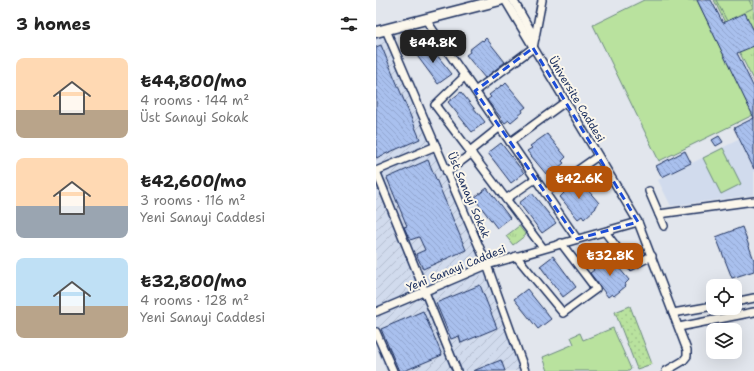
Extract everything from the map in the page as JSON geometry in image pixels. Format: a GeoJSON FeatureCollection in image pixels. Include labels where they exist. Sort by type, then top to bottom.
{"type":"FeatureCollection","features":[{"type":"Feature","properties":{"kind":"street"},"geometry":{"type":"LineString","coordinates":[[381,31],[500,0]]}},
{"type":"Feature","properties":{"kind":"street","name":"Üniversite Caddesi"},"geometry":{"type":"LineString","coordinates":[[505,0],[638,222],[688,350],[687,356],[683,361],[666,371]]}},
{"type":"Feature","properties":{"kind":"street"},"geometry":{"type":"LineString","coordinates":[[513,0],[535,38]]}},
{"type":"Feature","properties":{"kind":"street"},"geometry":{"type":"LineString","coordinates":[[475,91],[533,48],[542,0]]}},
{"type":"Feature","properties":{"kind":"street"},"geometry":{"type":"LineString","coordinates":[[426,20],[577,239]]}},
{"type":"Feature","properties":{"kind":"street","name":"Üst Sanayi Sokak"},"geometry":{"type":"LineString","coordinates":[[381,31],[436,146],[487,265],[525,371]]}},
{"type":"Feature","properties":{"kind":"street"},"geometry":{"type":"LineString","coordinates":[[465,76],[435,105],[543,248]]}},
{"type":"Feature","properties":{"kind":"street"},"geometry":{"type":"LineString","coordinates":[[510,142],[565,102]]}},
{"type":"Feature","properties":{"kind":"street"},"geometry":{"type":"LineString","coordinates":[[447,172],[500,127]]}},
{"type":"Feature","properties":{"kind":"street"},"geometry":{"type":"LineString","coordinates":[[436,146],[376,171],[379,185],[457,371]]}},
{"type":"Feature","properties":{"kind":"street"},"geometry":{"type":"LineString","coordinates":[[545,193],[598,156]]}},
{"type":"Feature","properties":{"kind":"street"},"geometry":{"type":"LineString","coordinates":[[506,199],[535,179]]}},
{"type":"Feature","properties":{"kind":"street"},"geometry":{"type":"LineString","coordinates":[[650,191],[664,226]]}},
{"type":"Feature","properties":{"kind":"street"},"geometry":{"type":"LineString","coordinates":[[659,214],[754,201]]}},
{"type":"Feature","properties":{"kind":"street","name":"Yeni Sanayi Caddesi"},"geometry":{"type":"LineString","coordinates":[[376,312],[487,265],[638,222]]}},
{"type":"Feature","properties":{"kind":"street"},"geometry":{"type":"LineString","coordinates":[[605,232],[631,266],[652,256]]}},
{"type":"Feature","properties":{"kind":"street"},"geometry":{"type":"LineString","coordinates":[[516,256],[563,313],[596,289],[561,243]]}},
{"type":"Feature","properties":{"kind":"street"},"geometry":{"type":"LineString","coordinates":[[742,301],[754,298]]}},
{"type":"Feature","properties":{"kind":"street"},"geometry":{"type":"LineString","coordinates":[[674,313],[706,307]]}},
{"type":"Feature","properties":{"kind":"street"},"geometry":{"type":"LineString","coordinates":[[679,327],[754,312]]}},
{"type":"Feature","properties":{"kind":"street"},"geometry":{"type":"LineString","coordinates":[[376,332],[392,371]]}},
{"type":"Feature","properties":{"kind":"highlighted area"},"geometry":{"type":"Polygon","coordinates":[[[533,48],[638,222],[577,239],[475,91],[533,48]]]}},
{"type":"Feature","properties":{"kind":"shaded area"},"geometry":{"type":"Polygon","coordinates":[[[386,30],[527,371],[386,371],[376,346],[376,32],[386,30]]]}},
{"type":"Feature","properties":{"kind":"shaded area"},"geometry":{"type":"Polygon","coordinates":[[[754,132],[754,195],[671,206],[658,180],[754,132]]]}},
{"type":"Feature","properties":{"kind":"green space"},"geometry":{"type":"Polygon","coordinates":[[[644,0],[697,0],[753,115],[659,161],[593,25],[644,0]]]}},
{"type":"Feature","properties":{"kind":"green space"},"geometry":{"type":"Polygon","coordinates":[[[714,0],[754,0],[754,82],[714,0]]]}},
{"type":"Feature","properties":{"kind":"green space"},"geometry":{"type":"Polygon","coordinates":[[[716,0],[749,0],[753,8],[727,21],[716,0]]]}},
{"type":"Feature","properties":{"kind":"green space"},"geometry":{"type":"Polygon","coordinates":[[[723,148],[741,184],[721,194],[703,158],[723,148]]]}},
{"type":"Feature","properties":{"kind":"green space"},"geometry":{"type":"Polygon","coordinates":[[[519,226],[526,235],[513,245],[506,236],[519,226]]]}},
{"type":"Feature","properties":{"kind":"green space"},"geometry":{"type":"Polygon","coordinates":[[[630,306],[652,364],[637,369],[615,312],[630,306]]]}},
{"type":"Feature","properties":{"kind":"green space"},"geometry":{"type":"Polygon","coordinates":[[[613,328],[631,369],[629,371],[548,371],[543,357],[574,344],[571,337],[580,333],[583,340],[613,328]]]}},
{"type":"Feature","properties":{"kind":"building"},"geometry":{"type":"Polygon","coordinates":[[[697,0],[711,0],[723,23],[745,13],[754,31],[754,46],[737,53],[754,88],[754,118],[697,0]]]}},
{"type":"Feature","properties":{"kind":"building"},"geometry":{"type":"Polygon","coordinates":[[[486,38],[505,62],[485,78],[466,55],[470,52],[469,50],[486,38]]]}},
{"type":"Feature","properties":{"kind":"building"},"geometry":{"type":"Polygon","coordinates":[[[428,44],[452,74],[438,84],[415,53],[428,44]]]}},
{"type":"Feature","properties":{"kind":"building"},"geometry":{"type":"Polygon","coordinates":[[[381,45],[420,139],[376,158],[376,47],[381,45]]]}},
{"type":"Feature","properties":{"kind":"building"},"geometry":{"type":"Polygon","coordinates":[[[506,83],[526,107],[522,110],[523,112],[511,122],[509,120],[505,123],[487,100],[491,97],[489,95],[506,83]]]}},
{"type":"Feature","properties":{"kind":"building"},"geometry":{"type":"Polygon","coordinates":[[[461,92],[485,122],[472,132],[448,102],[461,92]]]}},
{"type":"Feature","properties":{"kind":"building"},"geometry":{"type":"Polygon","coordinates":[[[754,118],[754,169],[734,128],[754,118]]]}},
{"type":"Feature","properties":{"kind":"building"},"geometry":{"type":"Polygon","coordinates":[[[547,134],[566,157],[562,161],[564,163],[552,173],[550,171],[546,174],[527,151],[532,148],[530,146],[547,134]]]}},
{"type":"Feature","properties":{"kind":"building"},"geometry":{"type":"Polygon","coordinates":[[[719,136],[723,142],[716,146],[712,140],[719,136]]]}},
{"type":"Feature","properties":{"kind":"building"},"geometry":{"type":"Polygon","coordinates":[[[501,143],[524,173],[511,183],[488,153],[501,143]]]}},
{"type":"Feature","properties":{"kind":"building"},"geometry":{"type":"Polygon","coordinates":[[[685,151],[691,163],[662,177],[656,166],[685,151]]]}},
{"type":"Feature","properties":{"kind":"building"},"geometry":{"type":"Polygon","coordinates":[[[428,160],[466,250],[423,269],[416,254],[425,250],[419,237],[410,240],[404,227],[407,226],[387,178],[428,160]]]}},
{"type":"Feature","properties":{"kind":"building"},"geometry":{"type":"Polygon","coordinates":[[[579,180],[599,203],[595,206],[596,208],[584,219],[582,216],[578,219],[560,197],[564,193],[563,191],[575,181],[576,182],[579,180]]]}},
{"type":"Feature","properties":{"kind":"building"},"geometry":{"type":"Polygon","coordinates":[[[487,188],[510,218],[497,228],[474,198],[487,188]]]}},
{"type":"Feature","properties":{"kind":"building"},"geometry":{"type":"Polygon","coordinates":[[[532,193],[556,223],[542,233],[519,203],[532,193]]]}},
{"type":"Feature","properties":{"kind":"building"},"geometry":{"type":"Polygon","coordinates":[[[742,227],[754,260],[754,271],[732,278],[716,237],[742,227]]]}},
{"type":"Feature","properties":{"kind":"building"},"geometry":{"type":"Polygon","coordinates":[[[553,256],[576,287],[563,297],[540,266],[553,256]]]}},
{"type":"Feature","properties":{"kind":"building"},"geometry":{"type":"Polygon","coordinates":[[[610,257],[629,280],[625,284],[626,286],[614,296],[612,294],[608,297],[590,273],[605,258],[606,260],[610,257]]]}},
{"type":"Feature","properties":{"kind":"building"},"geometry":{"type":"Polygon","coordinates":[[[480,285],[497,328],[461,343],[459,336],[451,339],[436,303],[480,285]]]}},
{"type":"Feature","properties":{"kind":"building"},"geometry":{"type":"Polygon","coordinates":[[[527,289],[551,319],[538,329],[514,299],[527,289]]]}},
{"type":"Feature","properties":{"kind":"building"},"geometry":{"type":"Polygon","coordinates":[[[423,311],[442,355],[404,371],[399,371],[381,329],[423,311]]]}},
{"type":"Feature","properties":{"kind":"building"},"geometry":{"type":"Polygon","coordinates":[[[501,360],[505,371],[473,371],[501,360]]]}}]}
